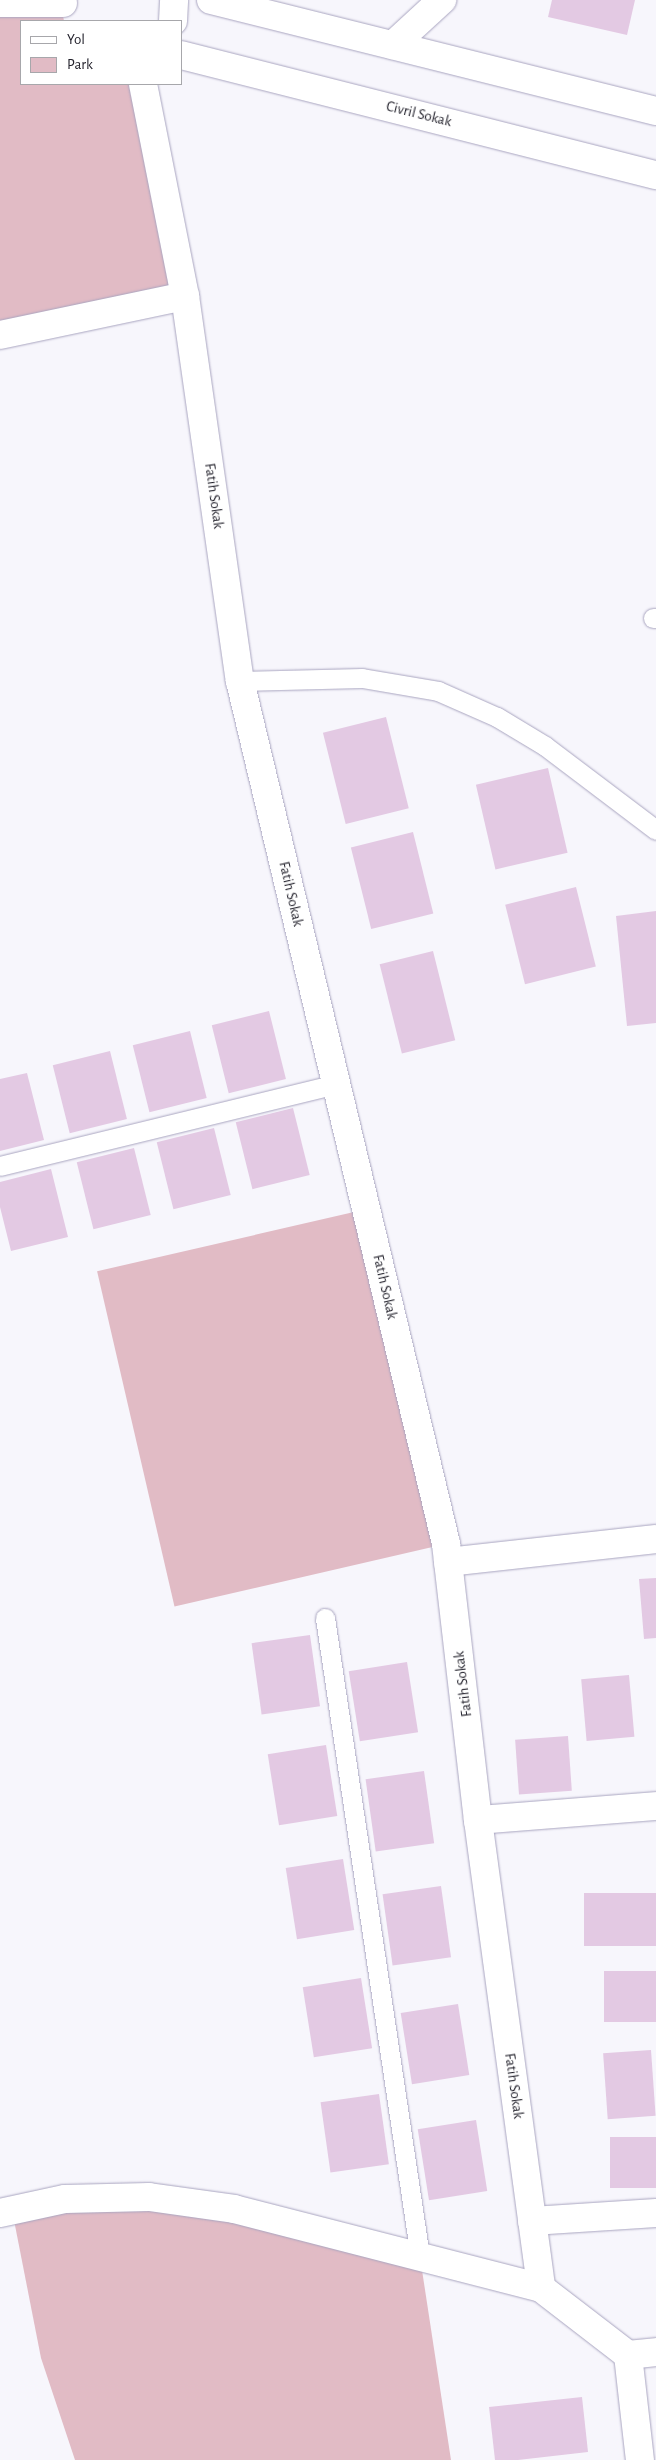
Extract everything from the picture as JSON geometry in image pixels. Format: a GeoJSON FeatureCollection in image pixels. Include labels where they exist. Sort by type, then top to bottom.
{"type":"FeatureCollection","features":[{"type":"Feature","properties":{"kind":"street"},"geometry":{"type":"LineString","coordinates":[[173,20],[174,0]]}},
{"type":"Feature","properties":{"kind":"street"},"geometry":{"type":"LineString","coordinates":[[211,0],[656,111]]}},
{"type":"Feature","properties":{"kind":"street"},"geometry":{"type":"LineString","coordinates":[[393,45],[442,0]]}},
{"type":"Feature","properties":{"kind":"street"},"geometry":{"type":"LineString","coordinates":[[0,3],[63,8]]}},
{"type":"Feature","properties":{"kind":"street","name":"Civril Sokak"},"geometry":{"type":"LineString","coordinates":[[182,55],[656,175]]}},
{"type":"Feature","properties":{"kind":"street","name":"Fatih Sokak"},"geometry":{"type":"LineString","coordinates":[[142,85],[185,296],[240,681],[444,1534],[478,1820],[541,2288]]}},
{"type":"Feature","properties":{"kind":"street"},"geometry":{"type":"LineString","coordinates":[[0,335],[185,296]]}},
{"type":"Feature","properties":{"kind":"street"},"geometry":{"type":"LineString","coordinates":[[448,1562],[656,1539]]}},
{"type":"Feature","properties":{"kind":"street"},"geometry":{"type":"LineString","coordinates":[[478,1820],[656,1806]]}},
{"type":"Feature","properties":{"kind":"street"},"geometry":{"type":"LineString","coordinates":[[0,2213],[65,2198],[149,2197],[234,2210],[541,2288],[628,2355],[656,2352]]}},
{"type":"Feature","properties":{"kind":"street"},"geometry":{"type":"LineString","coordinates":[[532,2221],[656,2213]]}},
{"type":"Feature","properties":{"kind":"street"},"geometry":{"type":"LineString","coordinates":[[628,2355],[640,2460]]}},
{"type":"Feature","properties":{"kind":"lane"},"geometry":{"type":"LineString","coordinates":[[240,681],[362,678],[438,691],[497,717],[545,746],[656,830]]}},
{"type":"Feature","properties":{"kind":"lane"},"geometry":{"type":"LineString","coordinates":[[0,1166],[336,1084]]}},
{"type":"Feature","properties":{"kind":"lane"},"geometry":{"type":"LineString","coordinates":[[325,1618],[420,2258]]}},
{"type":"Feature","properties":{"kind":"green space"},"geometry":{"type":"Polygon","coordinates":[[[0,3],[63,16],[64,20],[20,20],[20,85],[143,85],[185,296],[0,335],[0,3]]]}},
{"type":"Feature","properties":{"kind":"green space"},"geometry":{"type":"Polygon","coordinates":[[[367,1209],[444,1544],[174,1606],[97,1271],[367,1209]]]}},
{"type":"Feature","properties":{"kind":"green space"},"geometry":{"type":"Polygon","coordinates":[[[149,2197],[420,2257],[451,2460],[75,2460],[41,2358],[12,2210],[149,2197]]]}},
{"type":"Feature","properties":{"kind":"building"},"geometry":{"type":"Polygon","coordinates":[[[552,0],[635,0],[627,35],[548,17],[552,0]]]}},
{"type":"Feature","properties":{"kind":"building"},"geometry":{"type":"Polygon","coordinates":[[[386,717],[409,808],[346,824],[323,733],[386,717]]]}},
{"type":"Feature","properties":{"kind":"building"},"geometry":{"type":"Polygon","coordinates":[[[548,768],[568,853],[495,869],[476,785],[548,768]]]}},
{"type":"Feature","properties":{"kind":"building"},"geometry":{"type":"Polygon","coordinates":[[[413,832],[433,914],[371,929],[351,847],[413,832]]]}},
{"type":"Feature","properties":{"kind":"building"},"geometry":{"type":"Polygon","coordinates":[[[576,887],[596,967],[525,984],[505,905],[576,887]]]}},
{"type":"Feature","properties":{"kind":"building"},"geometry":{"type":"Polygon","coordinates":[[[656,911],[656,1023],[627,1026],[616,916],[656,911]]]}},
{"type":"Feature","properties":{"kind":"building"},"geometry":{"type":"Polygon","coordinates":[[[433,951],[455,1040],[402,1054],[380,964],[433,951]]]}},
{"type":"Feature","properties":{"kind":"building"},"geometry":{"type":"Polygon","coordinates":[[[269,1011],[286,1079],[229,1093],[212,1025],[269,1011]]]}},
{"type":"Feature","properties":{"kind":"building"},"geometry":{"type":"Polygon","coordinates":[[[190,1031],[207,1098],[149,1112],[133,1045],[190,1031]]]}},
{"type":"Feature","properties":{"kind":"building"},"geometry":{"type":"Polygon","coordinates":[[[110,1051],[127,1119],[70,1133],[53,1065],[110,1051]]]}},
{"type":"Feature","properties":{"kind":"building"},"geometry":{"type":"Polygon","coordinates":[[[27,1073],[44,1140],[0,1151],[0,1079],[27,1073]]]}},
{"type":"Feature","properties":{"kind":"building"},"geometry":{"type":"Polygon","coordinates":[[[293,1108],[310,1175],[252,1189],[236,1122],[293,1108]]]}},
{"type":"Feature","properties":{"kind":"building"},"geometry":{"type":"Polygon","coordinates":[[[214,1128],[231,1195],[173,1209],[157,1142],[214,1128]]]}},
{"type":"Feature","properties":{"kind":"building"},"geometry":{"type":"Polygon","coordinates":[[[134,1148],[151,1215],[93,1229],[77,1162],[134,1148]]]}},
{"type":"Feature","properties":{"kind":"building"},"geometry":{"type":"Polygon","coordinates":[[[51,1169],[68,1237],[11,1251],[0,1207],[0,1182],[51,1169]]]}},
{"type":"Feature","properties":{"kind":"building"},"geometry":{"type":"Polygon","coordinates":[[[656,1578],[656,1638],[644,1639],[639,1579],[656,1578]]]}},
{"type":"Feature","properties":{"kind":"building"},"geometry":{"type":"Polygon","coordinates":[[[310,1635],[320,1706],[262,1715],[252,1643],[310,1635]]]}},
{"type":"Feature","properties":{"kind":"building"},"geometry":{"type":"Polygon","coordinates":[[[407,1662],[418,1732],[360,1741],[349,1671],[407,1662]]]}},
{"type":"Feature","properties":{"kind":"building"},"geometry":{"type":"Polygon","coordinates":[[[629,1675],[634,1737],[587,1741],[581,1679],[629,1675]]]}},
{"type":"Feature","properties":{"kind":"building"},"geometry":{"type":"Polygon","coordinates":[[[568,1736],[572,1791],[519,1795],[515,1740],[568,1736]]]}},
{"type":"Feature","properties":{"kind":"building"},"geometry":{"type":"Polygon","coordinates":[[[326,1745],[337,1816],[279,1825],[268,1754],[326,1745]]]}},
{"type":"Feature","properties":{"kind":"building"},"geometry":{"type":"Polygon","coordinates":[[[424,1771],[434,1843],[376,1852],[366,1779],[424,1771]]]}},
{"type":"Feature","properties":{"kind":"building"},"geometry":{"type":"Polygon","coordinates":[[[343,1859],[354,1930],[297,1939],[286,1868],[343,1859]]]}},
{"type":"Feature","properties":{"kind":"building"},"geometry":{"type":"Polygon","coordinates":[[[441,1886],[451,1957],[393,1966],[383,1894],[441,1886]]]}},
{"type":"Feature","properties":{"kind":"building"},"geometry":{"type":"Polygon","coordinates":[[[584,1893],[656,1893],[656,1946],[584,1946],[584,1893]]]}},
{"type":"Feature","properties":{"kind":"building"},"geometry":{"type":"Polygon","coordinates":[[[604,1971],[656,1971],[656,2022],[604,2022],[604,1971]]]}},
{"type":"Feature","properties":{"kind":"building"},"geometry":{"type":"Polygon","coordinates":[[[361,1978],[372,2048],[314,2057],[303,1987],[361,1978]]]}},
{"type":"Feature","properties":{"kind":"building"},"geometry":{"type":"Polygon","coordinates":[[[458,2004],[469,2075],[412,2084],[401,2013],[458,2004]]]}},
{"type":"Feature","properties":{"kind":"building"},"geometry":{"type":"Polygon","coordinates":[[[651,2050],[656,2116],[608,2119],[603,2053],[651,2050]]]}},
{"type":"Feature","properties":{"kind":"building"},"geometry":{"type":"Polygon","coordinates":[[[379,2094],[389,2164],[330,2173],[321,2102],[379,2094]]]}},
{"type":"Feature","properties":{"kind":"building"},"geometry":{"type":"Polygon","coordinates":[[[476,2120],[487,2191],[429,2200],[418,2129],[476,2120]]]}},
{"type":"Feature","properties":{"kind":"building"},"geometry":{"type":"Polygon","coordinates":[[[610,2137],[656,2137],[656,2188],[610,2188],[610,2137]]]}},
{"type":"Feature","properties":{"kind":"building"},"geometry":{"type":"Polygon","coordinates":[[[582,2397],[588,2452],[518,2460],[495,2460],[489,2407],[582,2397]]]}}]}
